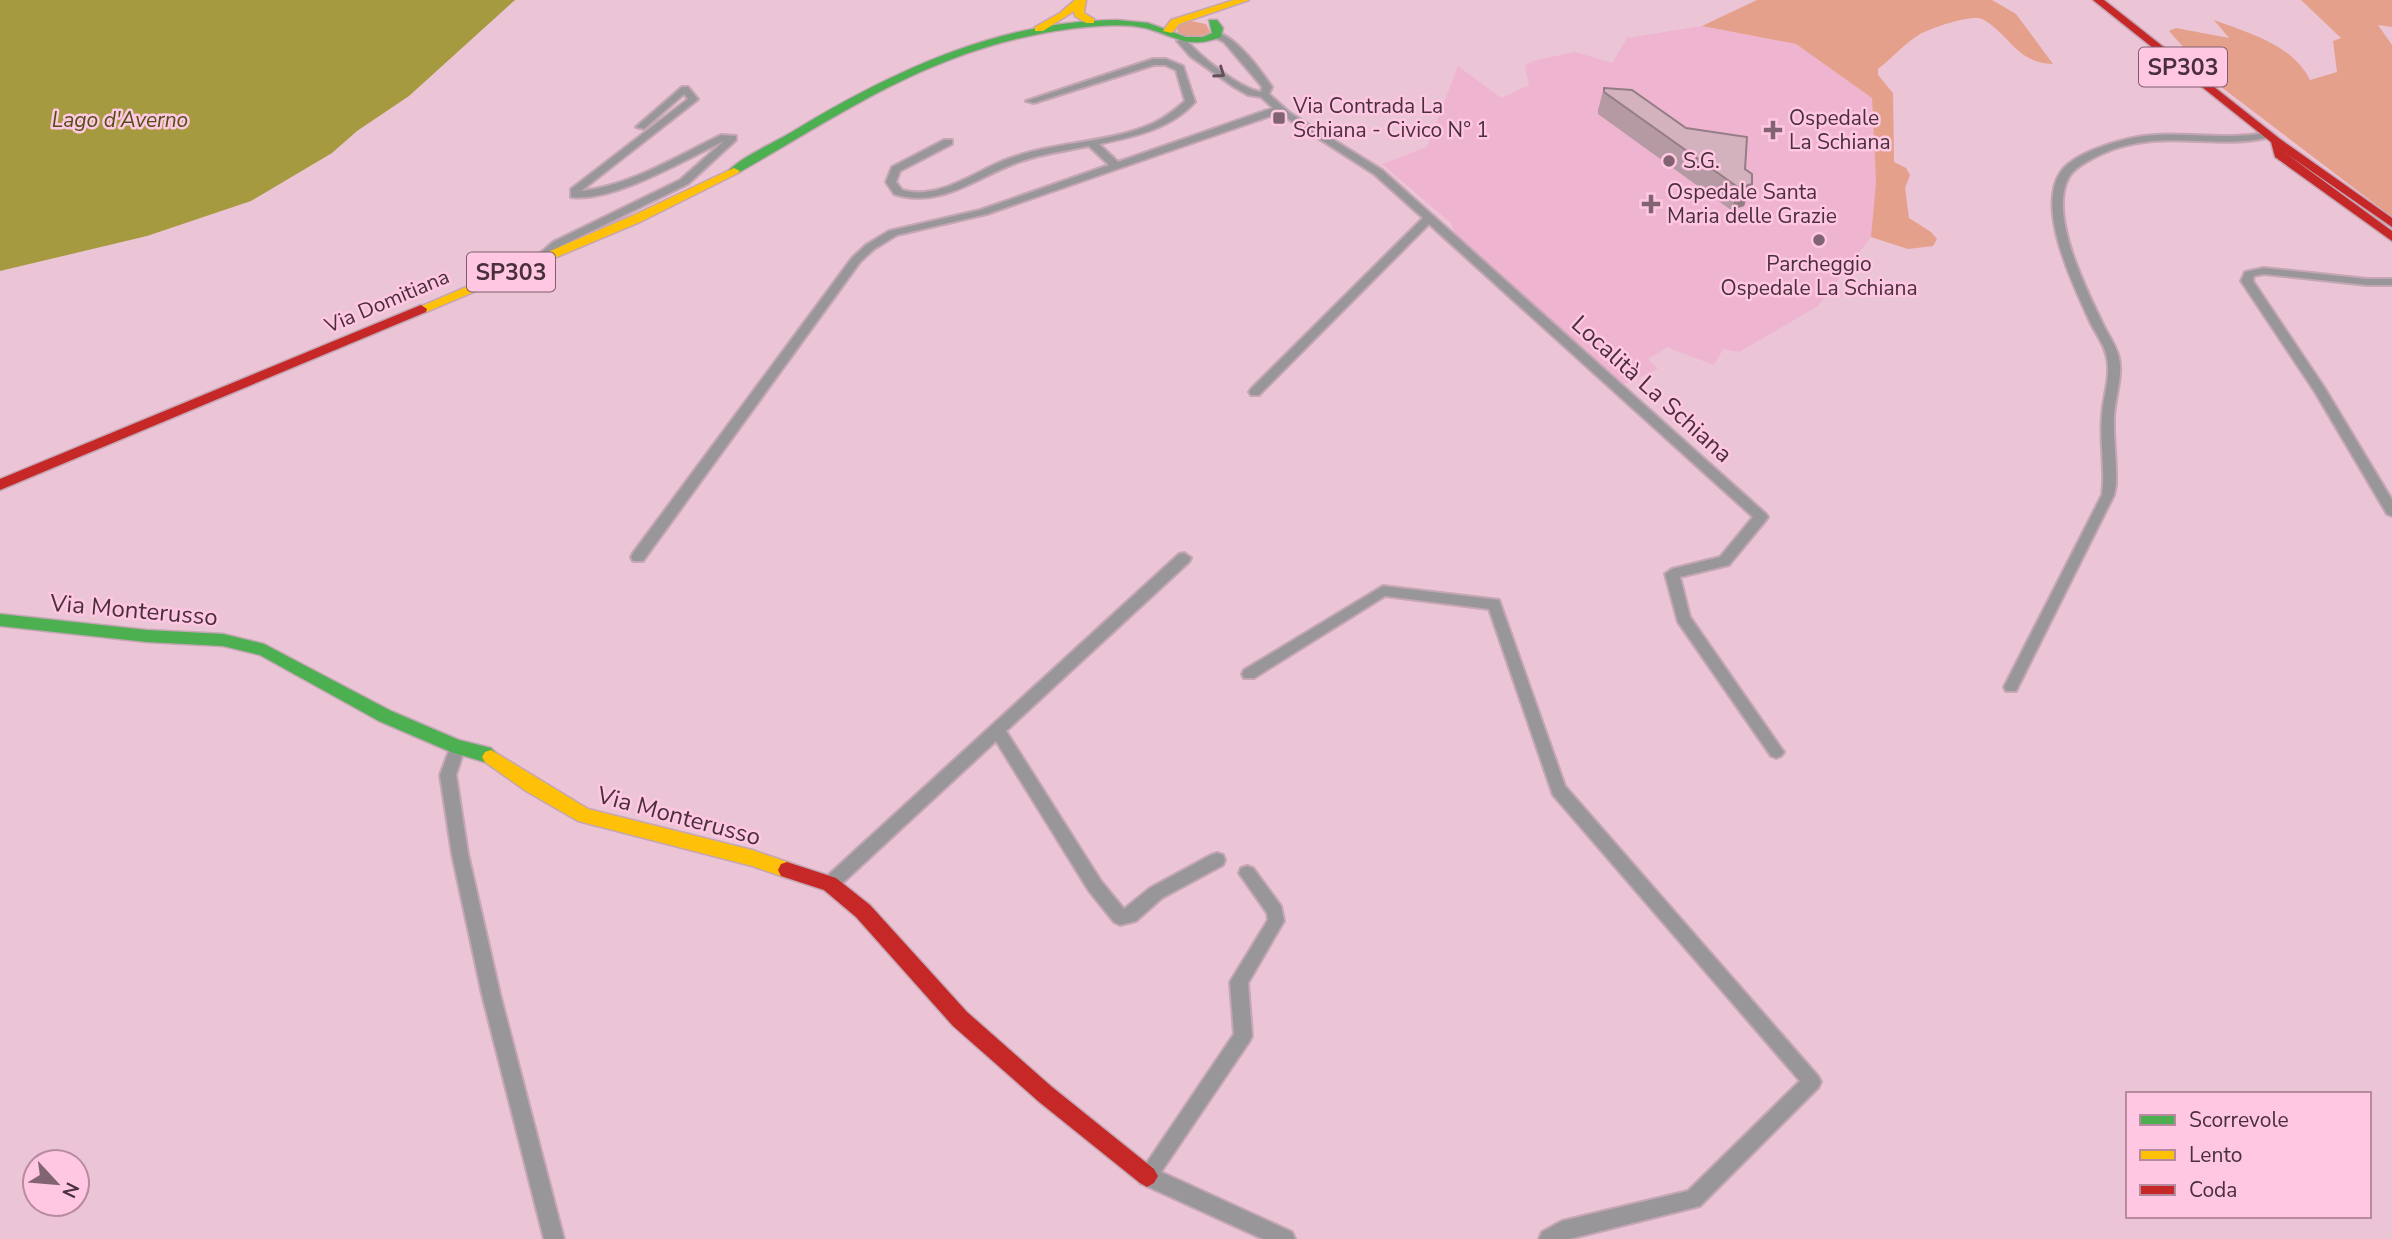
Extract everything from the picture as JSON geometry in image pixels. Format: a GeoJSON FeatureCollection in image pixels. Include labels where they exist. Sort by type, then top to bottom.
{"type":"FeatureCollection","features":[{"type":"Feature","properties":{"kind":"main road"},"geometry":{"type":"LineString","coordinates":[[1072,23],[1079,14],[1080,0]]}},
{"type":"Feature","properties":{"kind":"main road"},"geometry":{"type":"LineString","coordinates":[[1072,23],[1080,0]]}},
{"type":"Feature","properties":{"kind":"main road","name":"SP303"},"geometry":{"type":"LineString","coordinates":[[2098,0],[2272,138],[2299,163],[2392,223]]}},
{"type":"Feature","properties":{"kind":"main road"},"geometry":{"type":"LineString","coordinates":[[1174,23],[1238,1]]}},
{"type":"Feature","properties":{"kind":"main road"},"geometry":{"type":"LineString","coordinates":[[1174,23],[1182,41],[1196,43],[1209,40],[1215,29],[1217,13],[1238,1]]}},
{"type":"Feature","properties":{"kind":"main road","name":"Via Domitiana"},"geometry":{"type":"LineString","coordinates":[[1011,38],[1072,23]]}},
{"type":"Feature","properties":{"kind":"main road","name":"Via Domitiana"},"geometry":{"type":"LineString","coordinates":[[0,485],[698,190],[916,68],[1039,29],[1072,23],[1174,23]]}},
{"type":"Feature","properties":{"kind":"main road"},"geometry":{"type":"LineString","coordinates":[[1174,23],[1215,29]]}},
{"type":"Feature","properties":{"kind":"main road"},"geometry":{"type":"LineString","coordinates":[[2299,163],[2392,237]]}},
{"type":"Feature","properties":{"kind":"main road","name":"Via Monterusso"},"geometry":{"type":"LineString","coordinates":[[0,620],[147,636],[244,643],[264,650],[385,716],[457,747],[485,753],[532,786],[584,816],[752,858],[830,884],[863,911],[960,1018],[1045,1094],[1147,1176]]}},
{"type":"Feature","properties":{"kind":"street","name":"Località La Schiana"},"geometry":{"type":"LineString","coordinates":[[1215,29],[1263,81],[1267,87],[1264,95]]}},
{"type":"Feature","properties":{"kind":"street","name":"Località La Schiana"},"geometry":{"type":"LineString","coordinates":[[1182,41],[1193,54],[1237,85],[1251,93],[1264,95],[1280,109],[1368,165],[1761,517],[1724,561],[1672,574],[1683,618],[1776,752]]}},
{"type":"Feature","properties":{"kind":"street"},"geometry":{"type":"LineString","coordinates":[[948,142],[896,169],[891,182],[898,192],[921,197],[937,193],[1016,159],[1150,127],[1182,112],[1190,102],[1180,68],[1166,62],[1153,62],[1031,101]]}},
{"type":"Feature","properties":{"kind":"street"},"geometry":{"type":"LineString","coordinates":[[540,259],[557,243],[684,182],[733,138],[724,136],[651,172],[590,195],[575,195],[575,191],[585,182],[693,99],[685,89],[641,127]]}},
{"type":"Feature","properties":{"kind":"street"},"geometry":{"type":"LineString","coordinates":[[638,557],[856,260],[870,247],[893,233],[983,212],[1280,109]]}},
{"type":"Feature","properties":{"kind":"street"},"geometry":{"type":"LineString","coordinates":[[2011,687],[2108,495],[2110,484],[2108,435],[2112,355],[2075,273],[2058,218],[2058,200],[2063,176],[2081,162],[2126,142],[2272,138]]}},
{"type":"Feature","properties":{"kind":"street"},"geometry":{"type":"LineString","coordinates":[[1091,142],[1115,165]]}},
{"type":"Feature","properties":{"kind":"street"},"geometry":{"type":"LineString","coordinates":[[1255,392],[1429,218]]}},
{"type":"Feature","properties":{"kind":"street"},"geometry":{"type":"LineString","coordinates":[[2392,282],[2367,282],[2264,271],[2249,274],[2248,281],[2320,390],[2392,511]]}},
{"type":"Feature","properties":{"kind":"street"},"geometry":{"type":"LineString","coordinates":[[830,884],[1184,558]]}},
{"type":"Feature","properties":{"kind":"street"},"geometry":{"type":"LineString","coordinates":[[1249,674],[1383,591],[1494,604],[1558,790],[1812,1082],[1693,1199],[1562,1230],[1549,1239]]}},
{"type":"Feature","properties":{"kind":"street"},"geometry":{"type":"LineString","coordinates":[[998,732],[1096,886],[1120,917],[1130,916],[1156,893],[1217,860]]}},
{"type":"Feature","properties":{"kind":"street"},"geometry":{"type":"LineString","coordinates":[[457,747],[448,775],[460,854],[491,994],[554,1239]]}},
{"type":"Feature","properties":{"kind":"street"},"geometry":{"type":"LineString","coordinates":[[1247,873],[1275,911],[1276,921],[1239,982],[1243,1036],[1147,1176],[1285,1239]]}},
{"type":"Feature","properties":{"kind":"shaded area"},"geometry":{"type":"Polygon","coordinates":[[[1757,0],[1992,0],[2016,14],[2053,64],[2030,59],[1992,25],[1982,19],[1969,18],[1920,34],[1878,69],[1878,75],[1893,93],[1894,162],[1906,168],[1910,175],[1905,188],[1909,218],[1937,239],[1933,246],[1908,249],[1871,237],[1876,182],[1872,98],[1796,44],[1702,26],[1757,0]]]}},
{"type":"Feature","properties":{"kind":"shaded area"},"geometry":{"type":"Polygon","coordinates":[[[2301,0],[2392,0],[2392,27],[2378,25],[2392,45],[2392,217],[2187,61],[2189,59],[2179,51],[2185,49],[2169,31],[2176,28],[2229,38],[2214,20],[2255,35],[2281,49],[2293,58],[2310,80],[2337,72],[2333,41],[2341,38],[2301,0]]]}},
{"type":"Feature","properties":{"kind":"shaded area"},"geometry":{"type":"Polygon","coordinates":[[[1190,21],[1206,24],[1210,32],[1199,38],[1178,34],[1177,26],[1190,21]]]}},
{"type":"Feature","properties":{"kind":"shaded area","name":"Ospedale Santa Maria delle Grazie"},"geometry":{"type":"Polygon","coordinates":[[[1702,26],[1796,44],[1872,98],[1876,182],[1871,237],[1818,306],[1739,352],[1723,349],[1714,365],[1667,347],[1648,359],[1658,369],[1620,386],[1459,242],[1451,223],[1382,164],[1427,147],[1458,66],[1501,98],[1529,85],[1525,65],[1537,60],[1575,52],[1612,63],[1627,38],[1702,26]]]}},
{"type":"Feature","properties":{"kind":"water","name":"Lago d'Averno"},"geometry":{"type":"Polygon","coordinates":[[[0,0],[515,0],[409,96],[357,131],[332,153],[251,201],[147,236],[0,271],[0,0]]]}},
{"type":"Feature","properties":{"kind":"building"},"geometry":{"type":"Polygon","coordinates":[[[1604,88],[1632,90],[1686,128],[1747,137],[1745,169],[1752,174],[1752,184],[1739,188],[1604,92],[1604,88]]]}},
{"type":"Feature","properties":{"kind":"traffic: fast"},"geometry":{"type":"LineString","coordinates":[[734,171],[874,89],[914,69],[974,47],[1057,28],[1107,23],[1137,24],[1185,40],[1205,40],[1217,35],[1218,28],[1213,22]]}},
{"type":"Feature","properties":{"kind":"traffic: fast"},"geometry":{"type":"LineString","coordinates":[[0,620],[147,636],[223,640],[264,650],[385,716],[457,747],[485,753],[491,757]]}},
{"type":"Feature","properties":{"kind":"traffic: slow"},"geometry":{"type":"LineString","coordinates":[[1039,29],[1064,15],[1081,0]]}},
{"type":"Feature","properties":{"kind":"traffic: slow"},"geometry":{"type":"LineString","coordinates":[[1168,31],[1175,22],[1244,0]]}},
{"type":"Feature","properties":{"kind":"traffic: slow"},"geometry":{"type":"LineString","coordinates":[[1080,1],[1079,14],[1090,21]]}},
{"type":"Feature","properties":{"kind":"traffic: slow"},"geometry":{"type":"LineString","coordinates":[[421,309],[636,219],[734,171]]}},
{"type":"Feature","properties":{"kind":"traffic: slow"},"geometry":{"type":"LineString","coordinates":[[491,757],[532,786],[584,816],[752,858],[787,870]]}},
{"type":"Feature","properties":{"kind":"traffic: jam"},"geometry":{"type":"LineString","coordinates":[[2098,0],[2276,141],[2392,223]]}},
{"type":"Feature","properties":{"kind":"traffic: jam"},"geometry":{"type":"LineString","coordinates":[[2276,141],[2279,155],[2392,237]]}},
{"type":"Feature","properties":{"kind":"traffic: jam"},"geometry":{"type":"LineString","coordinates":[[0,485],[421,309]]}},
{"type":"Feature","properties":{"kind":"traffic: jam"},"geometry":{"type":"LineString","coordinates":[[787,870],[830,884],[863,911],[960,1019],[1045,1094],[1147,1176]]}},
{"type":"Feature","properties":{"kind":"place","name":"Via Contrada La Schiana - Civico N° 1"},"geometry":{"type":"Point","coordinates":[1279,118]}},
{"type":"Feature","properties":{"kind":"place","name":"Ospedale La Schiana"},"geometry":{"type":"Point","coordinates":[1773,130]}},
{"type":"Feature","properties":{"kind":"place","name":"S.G."},"geometry":{"type":"Point","coordinates":[1669,161]}},
{"type":"Feature","properties":{"kind":"place","name":"Ospedale Santa Maria delle Grazie"},"geometry":{"type":"Point","coordinates":[1651,204]}},
{"type":"Feature","properties":{"kind":"place","name":"Parcheggio Ospedale La Schiana"},"geometry":{"type":"Point","coordinates":[1819,240]}}]}
